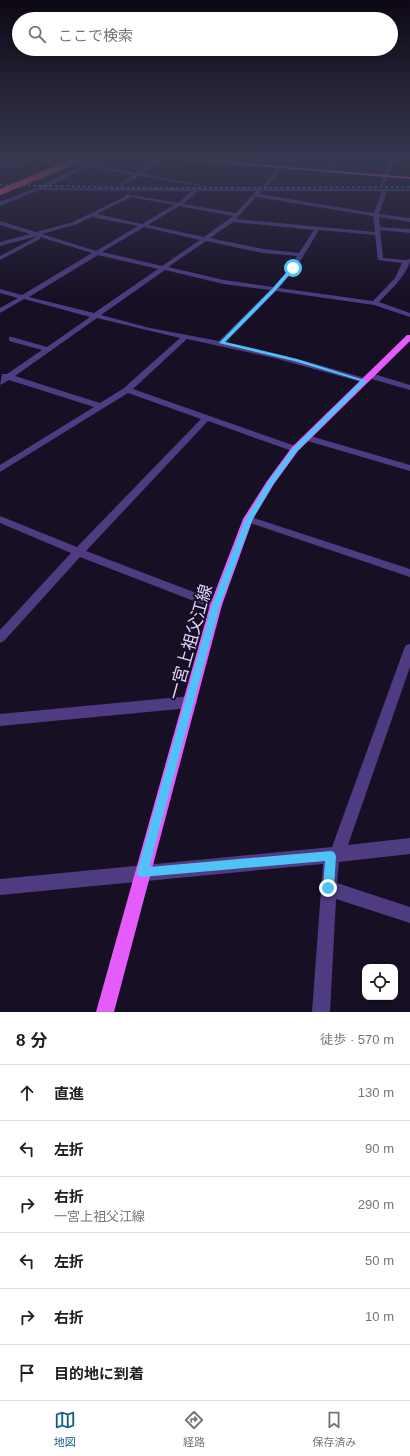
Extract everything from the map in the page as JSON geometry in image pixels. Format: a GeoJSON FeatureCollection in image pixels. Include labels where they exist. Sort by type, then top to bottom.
{"type":"FeatureCollection","features":[{"type":"Feature","properties":{"kind":"main road","name":"一宮上祖父江線"},"geometry":{"type":"LineString","coordinates":[[105,1012],[216,605],[248,520],[270,483],[295,449],[410,338]]}},
{"type":"Feature","properties":{"kind":"street"},"geometry":{"type":"LineString","coordinates":[[0,244],[40,235],[75,223],[112,205]]}},
{"type":"Feature","properties":{"kind":"street"},"geometry":{"type":"LineString","coordinates":[[0,311],[177,205]]}},
{"type":"Feature","properties":{"kind":"street"},"geometry":{"type":"LineString","coordinates":[[186,205],[238,215]]}},
{"type":"Feature","properties":{"kind":"street"},"geometry":{"type":"LineString","coordinates":[[0,383],[232,220],[246,205]]}},
{"type":"Feature","properties":{"kind":"street"},"geometry":{"type":"LineString","coordinates":[[314,205],[376,216],[410,220]]}},
{"type":"Feature","properties":{"kind":"street"},"geometry":{"type":"LineString","coordinates":[[375,303],[398,279],[408,261],[380,259],[376,231],[376,216],[379,205]]}},
{"type":"Feature","properties":{"kind":"street"},"geometry":{"type":"LineString","coordinates":[[92,215],[263,251],[300,255]]}},
{"type":"Feature","properties":{"kind":"street"},"geometry":{"type":"LineString","coordinates":[[232,220],[317,229],[410,231]]}},
{"type":"Feature","properties":{"kind":"street"},"geometry":{"type":"LineString","coordinates":[[0,223],[98,253],[224,282],[375,303],[410,315]]}},
{"type":"Feature","properties":{"kind":"street"},"geometry":{"type":"LineString","coordinates":[[221,343],[275,289],[293,268],[317,229]]}},
{"type":"Feature","properties":{"kind":"street"},"geometry":{"type":"LineString","coordinates":[[0,258],[40,235]]}},
{"type":"Feature","properties":{"kind":"street"},"geometry":{"type":"LineString","coordinates":[[0,291],[95,316],[185,337],[221,343],[410,388]]}},
{"type":"Feature","properties":{"kind":"street"},"geometry":{"type":"LineString","coordinates":[[0,469],[128,390],[185,337]]}},
{"type":"Feature","properties":{"kind":"street"},"geometry":{"type":"LineString","coordinates":[[12,339],[47,349]]}},
{"type":"Feature","properties":{"kind":"street"},"geometry":{"type":"LineString","coordinates":[[0,374],[100,406]]}},
{"type":"Feature","properties":{"kind":"street"},"geometry":{"type":"LineString","coordinates":[[128,390],[295,449]]}},
{"type":"Feature","properties":{"kind":"street"},"geometry":{"type":"LineString","coordinates":[[0,638],[206,418]]}},
{"type":"Feature","properties":{"kind":"street"},"geometry":{"type":"LineString","coordinates":[[307,438],[410,468]]}},
{"type":"Feature","properties":{"kind":"street"},"geometry":{"type":"LineString","coordinates":[[0,519],[79,552],[216,605]]}},
{"type":"Feature","properties":{"kind":"street"},"geometry":{"type":"LineString","coordinates":[[248,520],[410,573]]}},
{"type":"Feature","properties":{"kind":"street"},"geometry":{"type":"LineString","coordinates":[[321,1012],[328,888],[334,855],[410,649]]}},
{"type":"Feature","properties":{"kind":"street"},"geometry":{"type":"LineString","coordinates":[[0,720],[190,702]]}},
{"type":"Feature","properties":{"kind":"street"},"geometry":{"type":"LineString","coordinates":[[0,887],[142,872],[334,855],[410,846]]}},
{"type":"Feature","properties":{"kind":"street"},"geometry":{"type":"LineString","coordinates":[[328,888],[410,915]]}},
{"type":"Feature","properties":{"kind":"route"},"geometry":{"type":"LineString","coordinates":[[293,268],[275,289],[221,343],[295,360],[365,381],[295,449],[270,483],[248,520],[216,605],[142,872],[331,856],[328,888]]}}]}
